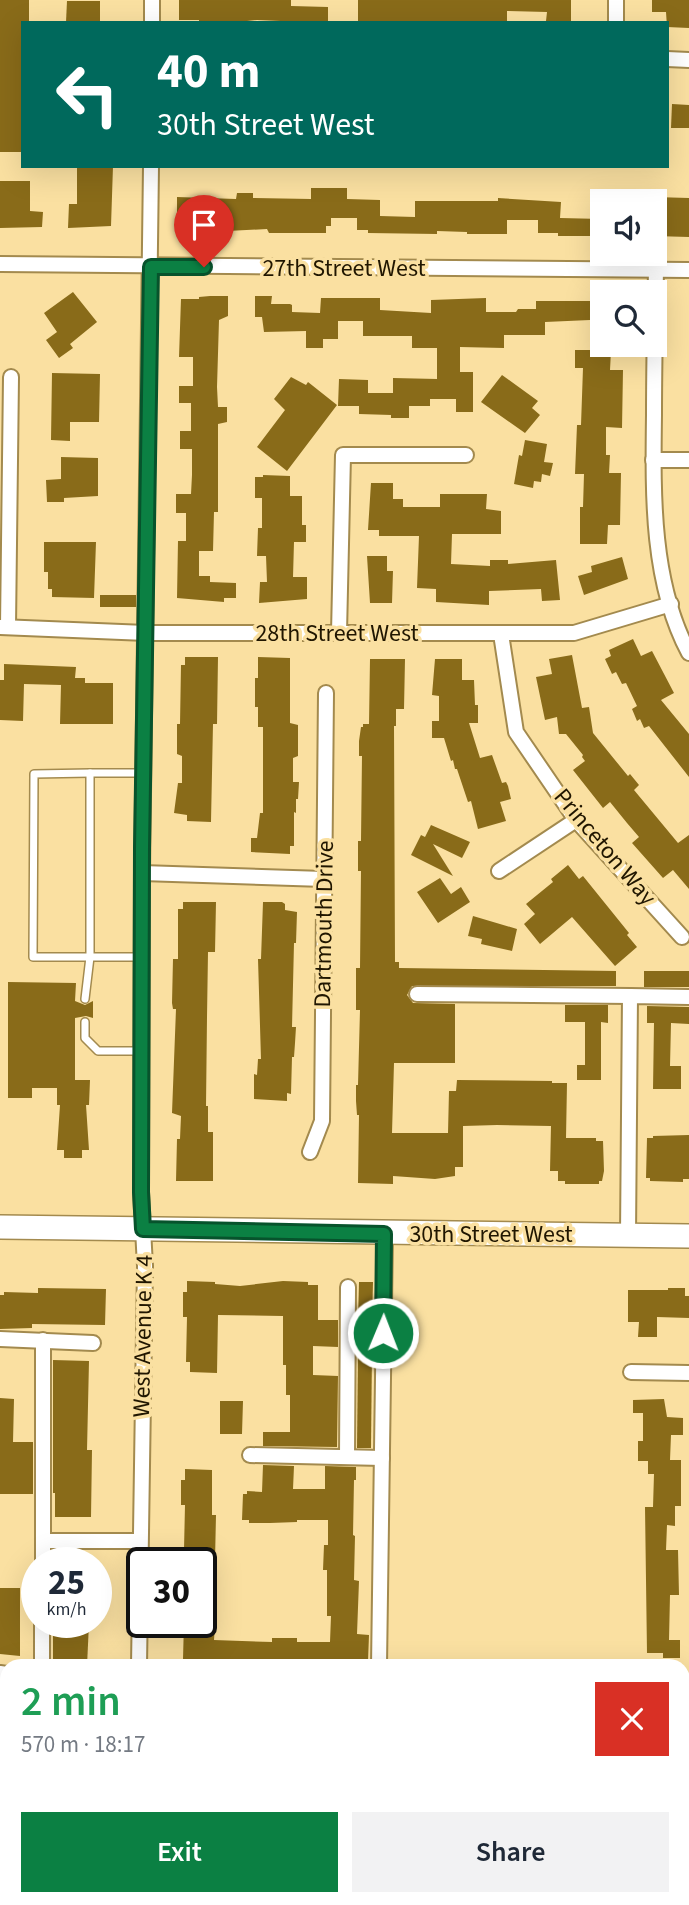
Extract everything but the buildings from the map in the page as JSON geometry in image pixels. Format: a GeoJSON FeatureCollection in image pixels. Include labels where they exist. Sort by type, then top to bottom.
{"type":"FeatureCollection","features":[{"type":"Feature","properties":{"kind":"main road","name":"30th Street West"},"geometry":{"type":"LineString","coordinates":[[0,1227],[689,1236]]}},
{"type":"Feature","properties":{"kind":"street"},"geometry":{"type":"LineString","coordinates":[[152,0],[152,21]]}},
{"type":"Feature","properties":{"kind":"street"},"geometry":{"type":"LineString","coordinates":[[616,0],[616,21]]}},
{"type":"Feature","properties":{"kind":"street"},"geometry":{"type":"LineString","coordinates":[[669,59],[689,60]]}},
{"type":"Feature","properties":{"kind":"street","name":"West Avenue K 4"},"geometry":{"type":"LineString","coordinates":[[139,1659],[145,1266],[141,1192],[142,873],[151,168]]}},
{"type":"Feature","properties":{"kind":"street","name":"27th Street West"},"geometry":{"type":"LineString","coordinates":[[0,264],[689,270]]}},
{"type":"Feature","properties":{"kind":"street"},"geometry":{"type":"LineString","coordinates":[[656,270],[653,502],[661,568],[689,653]]}},
{"type":"Feature","properties":{"kind":"street"},"geometry":{"type":"LineString","coordinates":[[4,627],[11,377]]}},
{"type":"Feature","properties":{"kind":"street"},"geometry":{"type":"LineString","coordinates":[[339,633],[343,455],[466,455]]}},
{"type":"Feature","properties":{"kind":"street"},"geometry":{"type":"LineString","coordinates":[[653,460],[689,460]]}},
{"type":"Feature","properties":{"kind":"street","name":"28th Street West"},"geometry":{"type":"LineString","coordinates":[[4,627],[146,633],[574,633],[671,604]]}},
{"type":"Feature","properties":{"kind":"street","name":"Princeton Way"},"geometry":{"type":"LineString","coordinates":[[501,635],[516,732],[576,820],[682,937]]}},
{"type":"Feature","properties":{"kind":"street","name":"Dartmouth Drive"},"geometry":{"type":"LineString","coordinates":[[310,1152],[322,1121],[326,694]]}},
{"type":"Feature","properties":{"kind":"street"},"geometry":{"type":"LineString","coordinates":[[499,871],[576,820]]}},
{"type":"Feature","properties":{"kind":"street"},"geometry":{"type":"LineString","coordinates":[[142,873],[324,879]]}},
{"type":"Feature","properties":{"kind":"street"},"geometry":{"type":"LineString","coordinates":[[417,994],[689,997]]}},
{"type":"Feature","properties":{"kind":"street"},"geometry":{"type":"LineString","coordinates":[[628,1236],[631,996]]}},
{"type":"Feature","properties":{"kind":"street"},"geometry":{"type":"LineString","coordinates":[[379,1659],[384,1234]]}},
{"type":"Feature","properties":{"kind":"street"},"geometry":{"type":"LineString","coordinates":[[347,1457],[348,1287]]}},
{"type":"Feature","properties":{"kind":"street"},"geometry":{"type":"LineString","coordinates":[[0,1339],[93,1343]]}},
{"type":"Feature","properties":{"kind":"street"},"geometry":{"type":"LineString","coordinates":[[43,1340],[43,1547]]}},
{"type":"Feature","properties":{"kind":"street"},"geometry":{"type":"LineString","coordinates":[[631,1372],[689,1373]]}},
{"type":"Feature","properties":{"kind":"street"},"geometry":{"type":"LineString","coordinates":[[250,1455],[382,1458]]}},
{"type":"Feature","properties":{"kind":"street"},"geometry":{"type":"LineString","coordinates":[[43,1541],[139,1541]]}},
{"type":"Feature","properties":{"kind":"street"},"geometry":{"type":"LineString","coordinates":[[42,1638],[42,1659]]}},
{"type":"Feature","properties":{"kind":"lane"},"geometry":{"type":"LineString","coordinates":[[85,999],[90,957],[90,773]]}},
{"type":"Feature","properties":{"kind":"lane"},"geometry":{"type":"LineString","coordinates":[[142,957],[33,957],[34,774],[144,773]]}},
{"type":"Feature","properties":{"kind":"lane"},"geometry":{"type":"LineString","coordinates":[[85,1022],[85,1038],[98,1051],[141,1051]]}},
{"type":"Feature","properties":{"kind":"route"},"geometry":{"type":"LineString","coordinates":[[204,267],[151,267],[142,848],[143,1229],[384,1234],[383,1333]]}}]}
